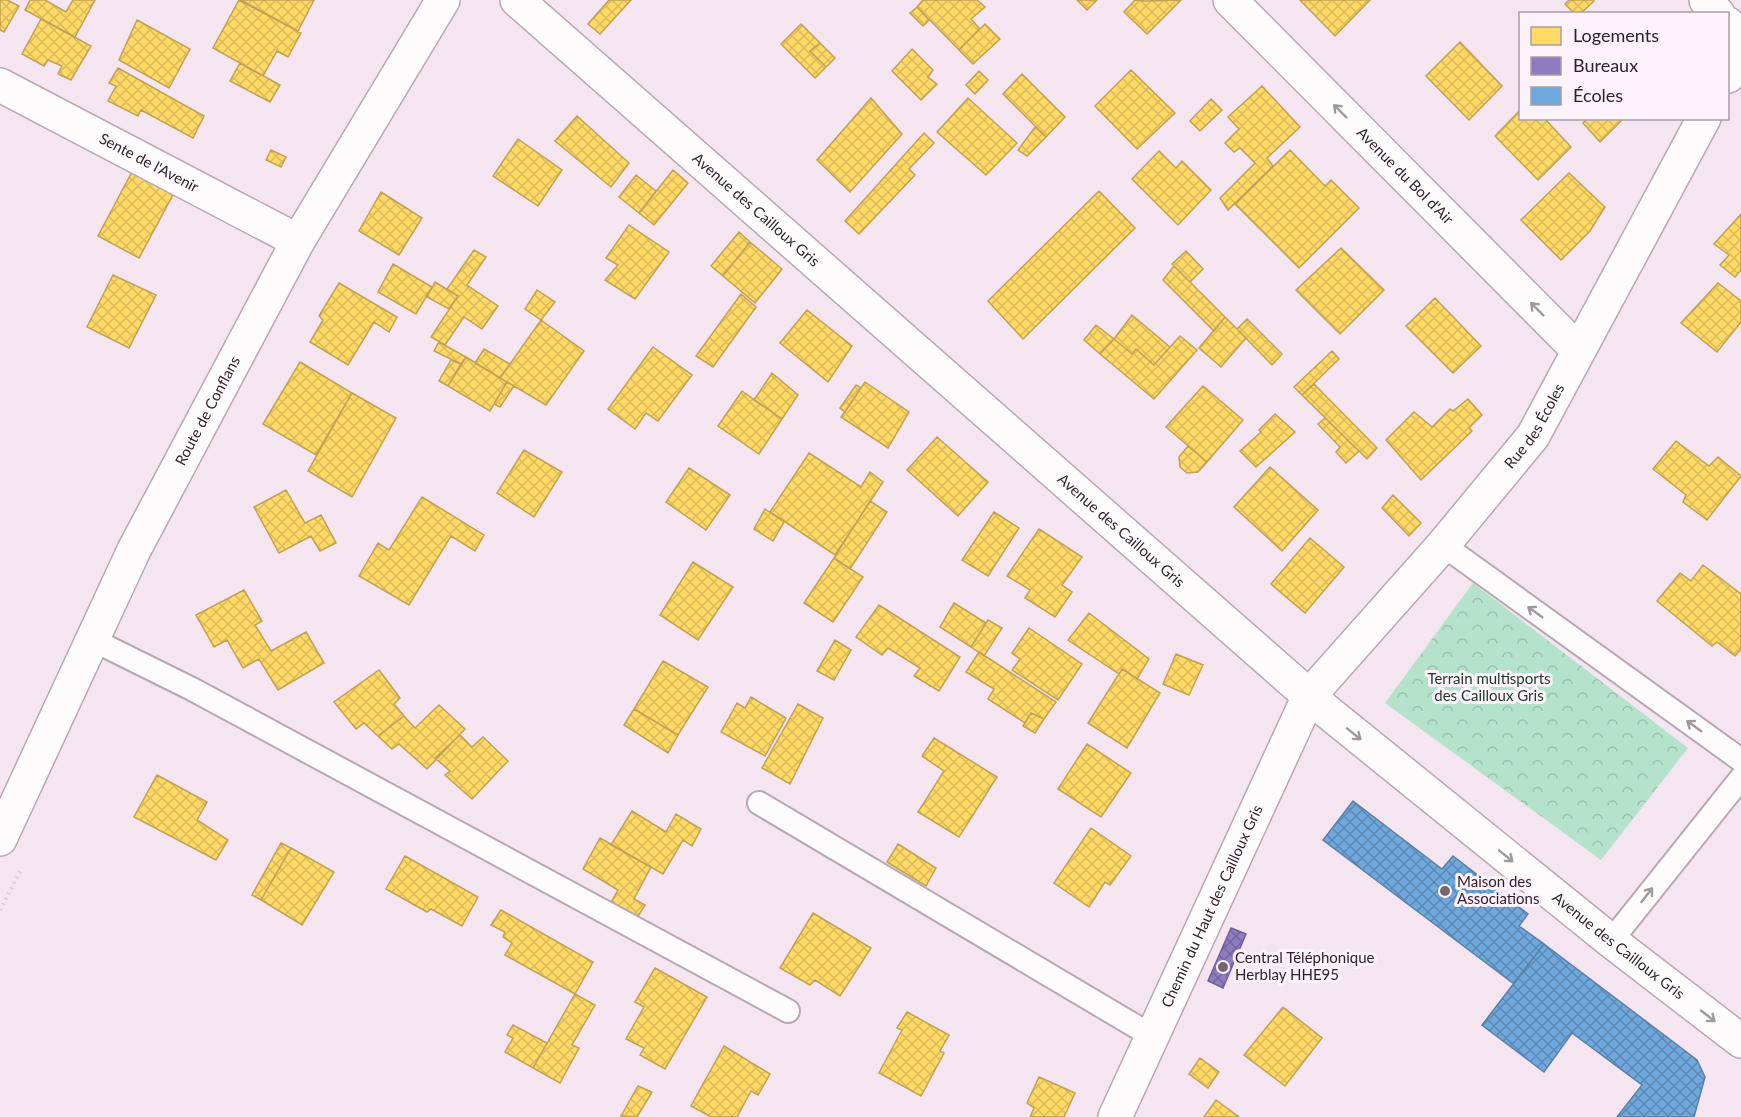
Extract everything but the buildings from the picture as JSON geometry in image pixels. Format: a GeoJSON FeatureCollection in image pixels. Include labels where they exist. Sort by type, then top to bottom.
{"type":"FeatureCollection","features":[{"type":"Feature","properties":{"kind":"street","name":"Route de Conflans"},"geometry":{"type":"LineString","coordinates":[[0,839],[134,550],[298,241],[443,0]]}},
{"type":"Feature","properties":{"kind":"street","name":"Avenue des Cailloux Gris"},"geometry":{"type":"LineString","coordinates":[[517,0],[1309,696],[1611,941],[1741,1041]]}},
{"type":"Feature","properties":{"kind":"street","name":"Avenue du Bol d'Air"},"geometry":{"type":"LineString","coordinates":[[1230,0],[1578,350]]}},
{"type":"Feature","properties":{"kind":"street"},"geometry":{"type":"LineString","coordinates":[[1706,0],[1716,12]]}},
{"type":"Feature","properties":{"kind":"street"},"geometry":{"type":"LineString","coordinates":[[1729,25],[1741,39]]}},
{"type":"Feature","properties":{"kind":"street"},"geometry":{"type":"LineString","coordinates":[[1729,74],[1741,54]]}},
{"type":"Feature","properties":{"kind":"street","name":"Sente de l'Avenir"},"geometry":{"type":"LineString","coordinates":[[0,85],[298,241]]}},
{"type":"Feature","properties":{"kind":"street","name":"Rue des Écoles"},"geometry":{"type":"LineString","coordinates":[[1309,696],[1443,545],[1533,436],[1703,120]]}},
{"type":"Feature","properties":{"kind":"street","name":"Chemin du Haut des Cailloux Gris"},"geometry":{"type":"LineString","coordinates":[[1115,1117],[1309,696]]}},
{"type":"Feature","properties":{"kind":"lane"},"geometry":{"type":"LineString","coordinates":[[1443,545],[1741,760]]}},
{"type":"Feature","properties":{"kind":"lane"},"geometry":{"type":"LineString","coordinates":[[93,640],[192,689],[788,1011]]}},
{"type":"Feature","properties":{"kind":"lane"},"geometry":{"type":"LineString","coordinates":[[1611,941],[1741,778]]}},
{"type":"Feature","properties":{"kind":"lane"},"geometry":{"type":"LineString","coordinates":[[759,803],[1152,1035]]}},
{"type":"Feature","properties":{"kind":"green space","name":"Terrain multisports des Cailloux Gris"},"geometry":{"type":"Polygon","coordinates":[[[1473,583],[1688,748],[1601,860],[1385,703],[1473,583]]]}},
{"type":"Feature","properties":{"kind":"place","name":"Maison des Associations"},"geometry":{"type":"Point","coordinates":[1445,891]}},
{"type":"Feature","properties":{"kind":"place","name":"Central Téléphonique Herblay HHE95"},"geometry":{"type":"Point","coordinates":[1223,967]}}]}
